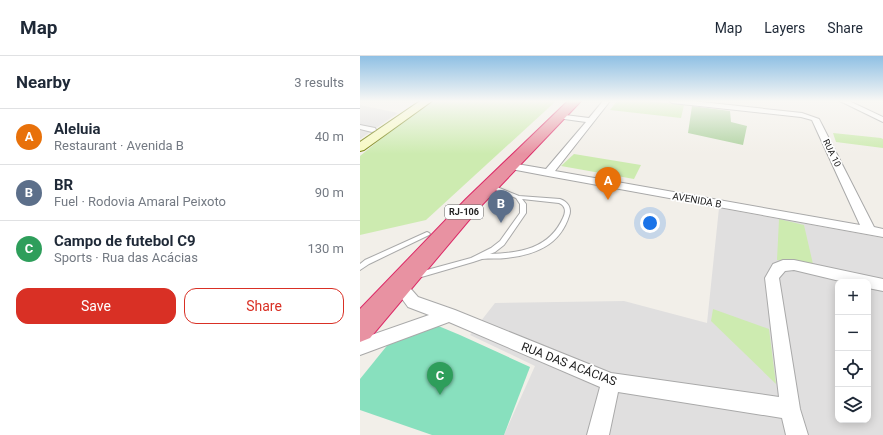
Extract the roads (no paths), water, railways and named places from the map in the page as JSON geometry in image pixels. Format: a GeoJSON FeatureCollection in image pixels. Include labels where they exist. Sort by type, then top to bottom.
{"type":"FeatureCollection","features":[{"type":"Feature","properties":{"kind":"highway","name":"RJ-106"},"geometry":{"type":"LineString","coordinates":[[360,305],[427,234],[456,200],[496,161],[548,119]]}},
{"type":"Feature","properties":{"kind":"highway","name":"RJ-106"},"geometry":{"type":"LineString","coordinates":[[360,329],[489,186],[511,166],[552,119]]}},
{"type":"Feature","properties":{"kind":"street"},"geometry":{"type":"LineString","coordinates":[[360,148],[402,119]]}},
{"type":"Feature","properties":{"kind":"street"},"geometry":{"type":"LineString","coordinates":[[548,173],[590,120],[587,119]]}},
{"type":"Feature","properties":{"kind":"street","name":"RUA 10"},"geometry":{"type":"LineString","coordinates":[[814,119],[869,230]]}},
{"type":"Feature","properties":{"kind":"street"},"geometry":{"type":"LineString","coordinates":[[360,127],[372,130]]}},
{"type":"Feature","properties":{"kind":"street","name":"AVENIDA B"},"geometry":{"type":"LineString","coordinates":[[511,166],[883,233]]}},
{"type":"Feature","properties":{"kind":"street"},"geometry":{"type":"LineString","coordinates":[[797,435],[790,409],[772,278],[774,271],[779,266],[785,264],[794,265],[883,285]]}},
{"type":"Feature","properties":{"kind":"street","name":"RUA DAS ACÁCIAS"},"geometry":{"type":"LineString","coordinates":[[402,282],[414,302],[449,314],[611,382],[790,409]]}},
{"type":"Feature","properties":{"kind":"street"},"geometry":{"type":"LineString","coordinates":[[360,347],[449,314]]}},
{"type":"Feature","properties":{"kind":"street"},"geometry":{"type":"LineString","coordinates":[[598,435],[611,382]]}},
{"type":"Feature","properties":{"kind":"lane"},"geometry":{"type":"LineString","coordinates":[[402,282],[481,257],[508,256],[526,253],[547,243],[560,230],[567,214],[567,206],[564,203],[560,201],[518,198],[489,186]]}},
{"type":"Feature","properties":{"kind":"lane"},"geometry":{"type":"LineString","coordinates":[[481,257],[502,243],[523,213],[523,204],[518,198]]}},
{"type":"Feature","properties":{"kind":"lane"},"geometry":{"type":"LineString","coordinates":[[360,267],[367,262],[427,234]]}},
{"type":"Feature","properties":{"kind":"place","name":"Aleluia"},"geometry":{"type":"Point","coordinates":[608,200]}},
{"type":"Feature","properties":{"kind":"place","name":"BR"},"geometry":{"type":"Point","coordinates":[501,223]}},
{"type":"Feature","properties":{"kind":"place","name":"Campo de futebol C9"},"geometry":{"type":"Point","coordinates":[440,395]}}]}
